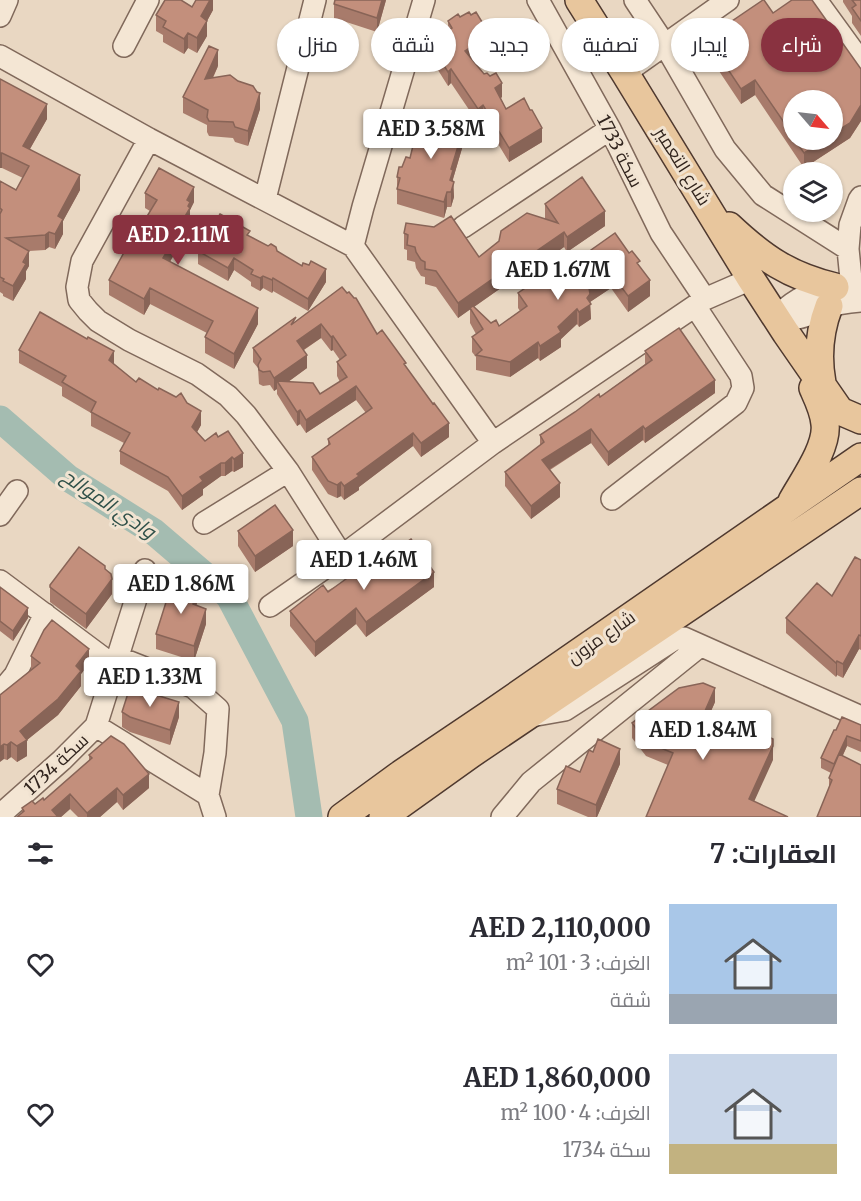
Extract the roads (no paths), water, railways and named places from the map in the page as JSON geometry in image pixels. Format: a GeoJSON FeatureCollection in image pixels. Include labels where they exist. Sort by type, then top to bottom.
{"type":"FeatureCollection","features":[{"type":"Feature","properties":{"kind":"main road","name":"شارع التعمير"},"geometry":{"type":"LineString","coordinates":[[579,0],[781,325],[840,411],[861,420]]}},
{"type":"Feature","properties":{"kind":"main road"},"geometry":{"type":"LineString","coordinates":[[707,206],[772,262],[802,278],[848,295],[820,332],[820,371],[823,384]]}},
{"type":"Feature","properties":{"kind":"main road","name":"شارع التعمير"},"geometry":{"type":"LineString","coordinates":[[781,325],[819,401],[826,424],[823,441],[814,463],[788,508]]}},
{"type":"Feature","properties":{"kind":"main road","name":"شارع مزون"},"geometry":{"type":"LineString","coordinates":[[342,817],[401,774],[861,458]]}},
{"type":"Feature","properties":{"kind":"main road","name":"شارع مزون"},"geometry":{"type":"LineString","coordinates":[[383,817],[471,754],[861,490]]}},
{"type":"Feature","properties":{"kind":"street"},"geometry":{"type":"LineString","coordinates":[[0,16],[7,0]]}},
{"type":"Feature","properties":{"kind":"street"},"geometry":{"type":"LineString","coordinates":[[124,46],[148,0]]}},
{"type":"Feature","properties":{"kind":"street"},"geometry":{"type":"LineString","coordinates":[[265,199],[315,0]]}},
{"type":"Feature","properties":{"kind":"street"},"geometry":{"type":"LineString","coordinates":[[353,246],[424,0]]}},
{"type":"Feature","properties":{"kind":"street","name":"سكة 1733"},"geometry":{"type":"LineString","coordinates":[[538,0],[610,129],[661,233],[741,376],[743,388],[736,403],[612,499]]}},
{"type":"Feature","properties":{"kind":"street"},"geometry":{"type":"LineString","coordinates":[[635,0],[665,45],[725,149],[764,195],[848,249]]}},
{"type":"Feature","properties":{"kind":"street"},"geometry":{"type":"LineString","coordinates":[[625,73],[728,0]]}},
{"type":"Feature","properties":{"kind":"street"},"geometry":{"type":"LineString","coordinates":[[816,0],[861,62]]}},
{"type":"Feature","properties":{"kind":"street"},"geometry":{"type":"LineString","coordinates":[[0,56],[149,139],[353,246],[493,443]]}},
{"type":"Feature","properties":{"kind":"street"},"geometry":{"type":"LineString","coordinates":[[463,227],[610,129]]}},
{"type":"Feature","properties":{"kind":"street"},"geometry":{"type":"LineString","coordinates":[[149,139],[82,261],[76,287],[79,300],[98,321],[129,340],[197,374],[228,396],[246,415],[288,471],[342,556]]}},
{"type":"Feature","properties":{"kind":"street"},"geometry":{"type":"LineString","coordinates":[[781,325],[848,295],[850,225],[861,197]]}},
{"type":"Feature","properties":{"kind":"street"},"geometry":{"type":"LineString","coordinates":[[270,606],[342,556],[493,443],[700,302],[751,279]]}},
{"type":"Feature","properties":{"kind":"street"},"geometry":{"type":"LineString","coordinates":[[204,523],[288,471]]}},
{"type":"Feature","properties":{"kind":"street"},"geometry":{"type":"LineString","coordinates":[[0,515],[17,491]]}},
{"type":"Feature","properties":{"kind":"street","name":"سكة 1734"},"geometry":{"type":"LineString","coordinates":[[0,815],[62,760],[96,726],[145,570]]}},
{"type":"Feature","properties":{"kind":"street"},"geometry":{"type":"LineString","coordinates":[[0,581],[116,662],[193,687],[219,709],[208,795],[215,817]]}},
{"type":"Feature","properties":{"kind":"street"},"geometry":{"type":"LineString","coordinates":[[0,693],[15,675],[45,614]]}},
{"type":"Feature","properties":{"kind":"street"},"geometry":{"type":"LineString","coordinates":[[526,717],[565,710],[675,639],[684,638],[861,717]]}},
{"type":"Feature","properties":{"kind":"street"},"geometry":{"type":"LineString","coordinates":[[510,815],[531,782],[700,646]]}},
{"type":"Feature","properties":{"kind":"street"},"geometry":{"type":"LineString","coordinates":[[96,726],[208,795]]}},
{"type":"Feature","properties":{"kind":"waterway","name":"وادي الموالح"},"geometry":{"type":"LineString","coordinates":[[0,419],[68,478],[154,532],[229,596],[295,721],[309,817]]}}]}
